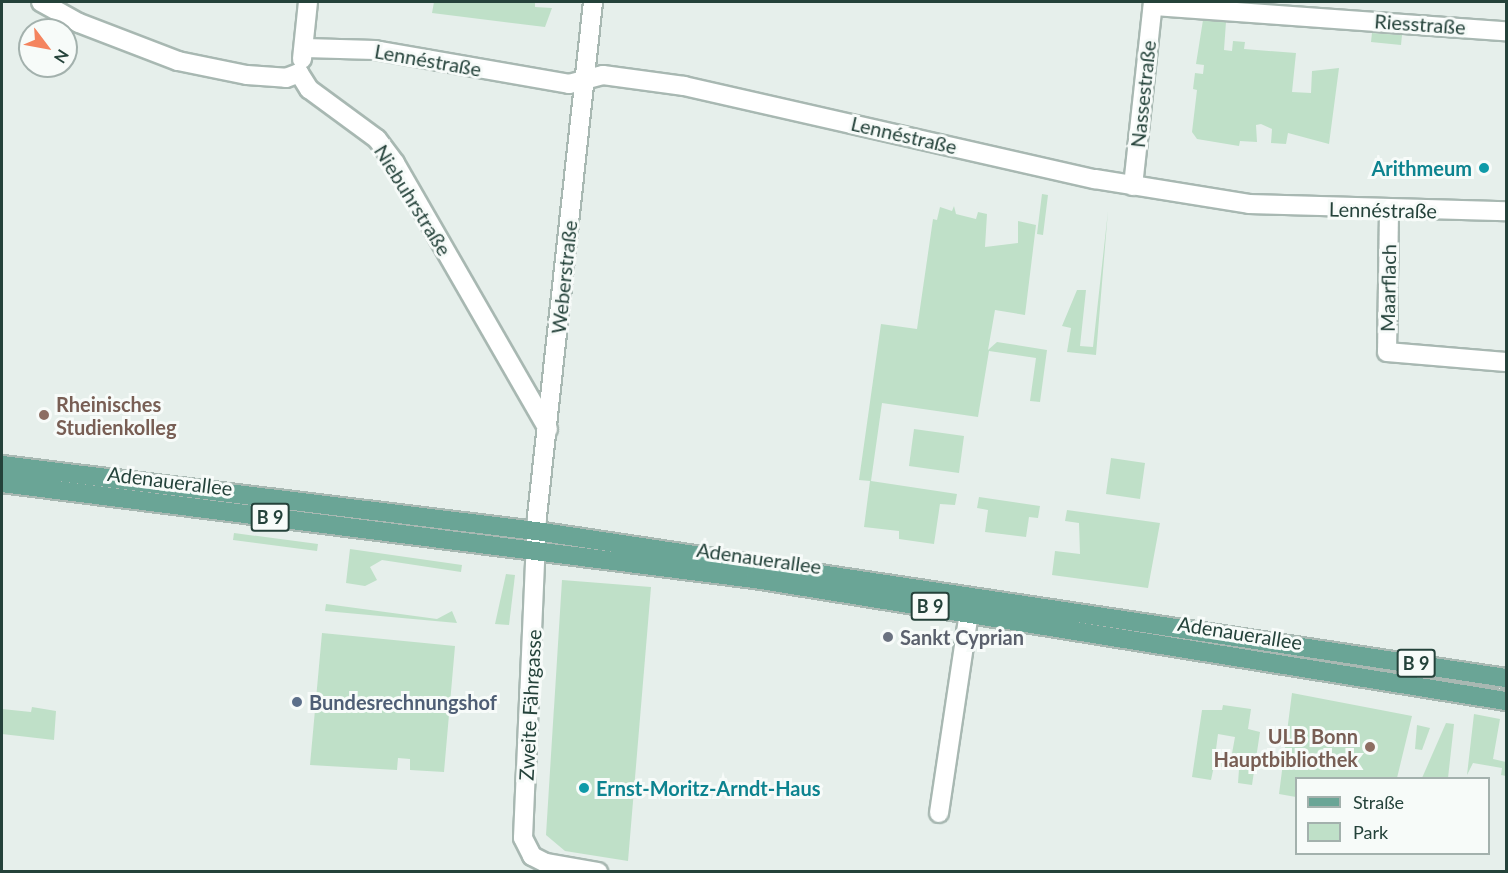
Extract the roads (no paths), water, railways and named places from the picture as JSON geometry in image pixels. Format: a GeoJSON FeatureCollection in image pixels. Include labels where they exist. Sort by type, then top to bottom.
{"type":"FeatureCollection","features":[{"type":"Feature","properties":{"kind":"main road","name":"Adenauerallee"},"geometry":{"type":"LineString","coordinates":[[2,465],[536,531],[1506,678]]}},
{"type":"Feature","properties":{"kind":"main road","name":"Adenauerallee"},"geometry":{"type":"LineString","coordinates":[[2,483],[969,612],[1506,701]]}},
{"type":"Feature","properties":{"kind":"street"},"geometry":{"type":"LineString","coordinates":[[41,2],[79,23],[178,61],[247,75],[286,78],[299,73],[305,48],[308,2]]}},
{"type":"Feature","properties":{"kind":"street","name":"Weberstraße"},"geometry":{"type":"LineString","coordinates":[[537,553],[536,531],[593,2]]}},
{"type":"Feature","properties":{"kind":"street","name":"Riesstraße"},"geometry":{"type":"LineString","coordinates":[[1153,4],[1506,31]]}},
{"type":"Feature","properties":{"kind":"street","name":"Nassestraße"},"geometry":{"type":"LineString","coordinates":[[1133,186],[1153,4]]}},
{"type":"Feature","properties":{"kind":"street","name":"Lennéstraße"},"geometry":{"type":"LineString","coordinates":[[305,48],[375,50],[569,84],[603,75],[684,86],[1133,186],[1249,204],[1389,211],[1506,211]]}},
{"type":"Feature","properties":{"kind":"street","name":"Niebuhrstraße"},"geometry":{"type":"LineString","coordinates":[[299,73],[309,89],[377,139],[395,163],[548,429]]}},
{"type":"Feature","properties":{"kind":"street","name":"Maarflach"},"geometry":{"type":"LineString","coordinates":[[1389,211],[1387,352],[1506,362]]}},
{"type":"Feature","properties":{"kind":"street","name":"Zweite Fährgasse"},"geometry":{"type":"LineString","coordinates":[[537,553],[523,838],[532,856],[598,872]]}},
{"type":"Feature","properties":{"kind":"street"},"geometry":{"type":"LineString","coordinates":[[939,813],[969,612]]}},
{"type":"Feature","properties":{"kind":"place","name":"Arithmeum"},"geometry":{"type":"Point","coordinates":[1484,168]}},
{"type":"Feature","properties":{"kind":"place","name":"Rheinisches Studienkolleg"},"geometry":{"type":"Point","coordinates":[44,415]}},
{"type":"Feature","properties":{"kind":"place","name":"Sankt Cyprian"},"geometry":{"type":"Point","coordinates":[888,637]}},
{"type":"Feature","properties":{"kind":"place","name":"Bundesrechnungshof"},"geometry":{"type":"Point","coordinates":[297,702]}},
{"type":"Feature","properties":{"kind":"place","name":"ULB Bonn Hauptbibliothek"},"geometry":{"type":"Point","coordinates":[1370,747]}},
{"type":"Feature","properties":{"kind":"place","name":"Ernst-Moritz-Arndt-Haus"},"geometry":{"type":"Point","coordinates":[584,788]}}]}
